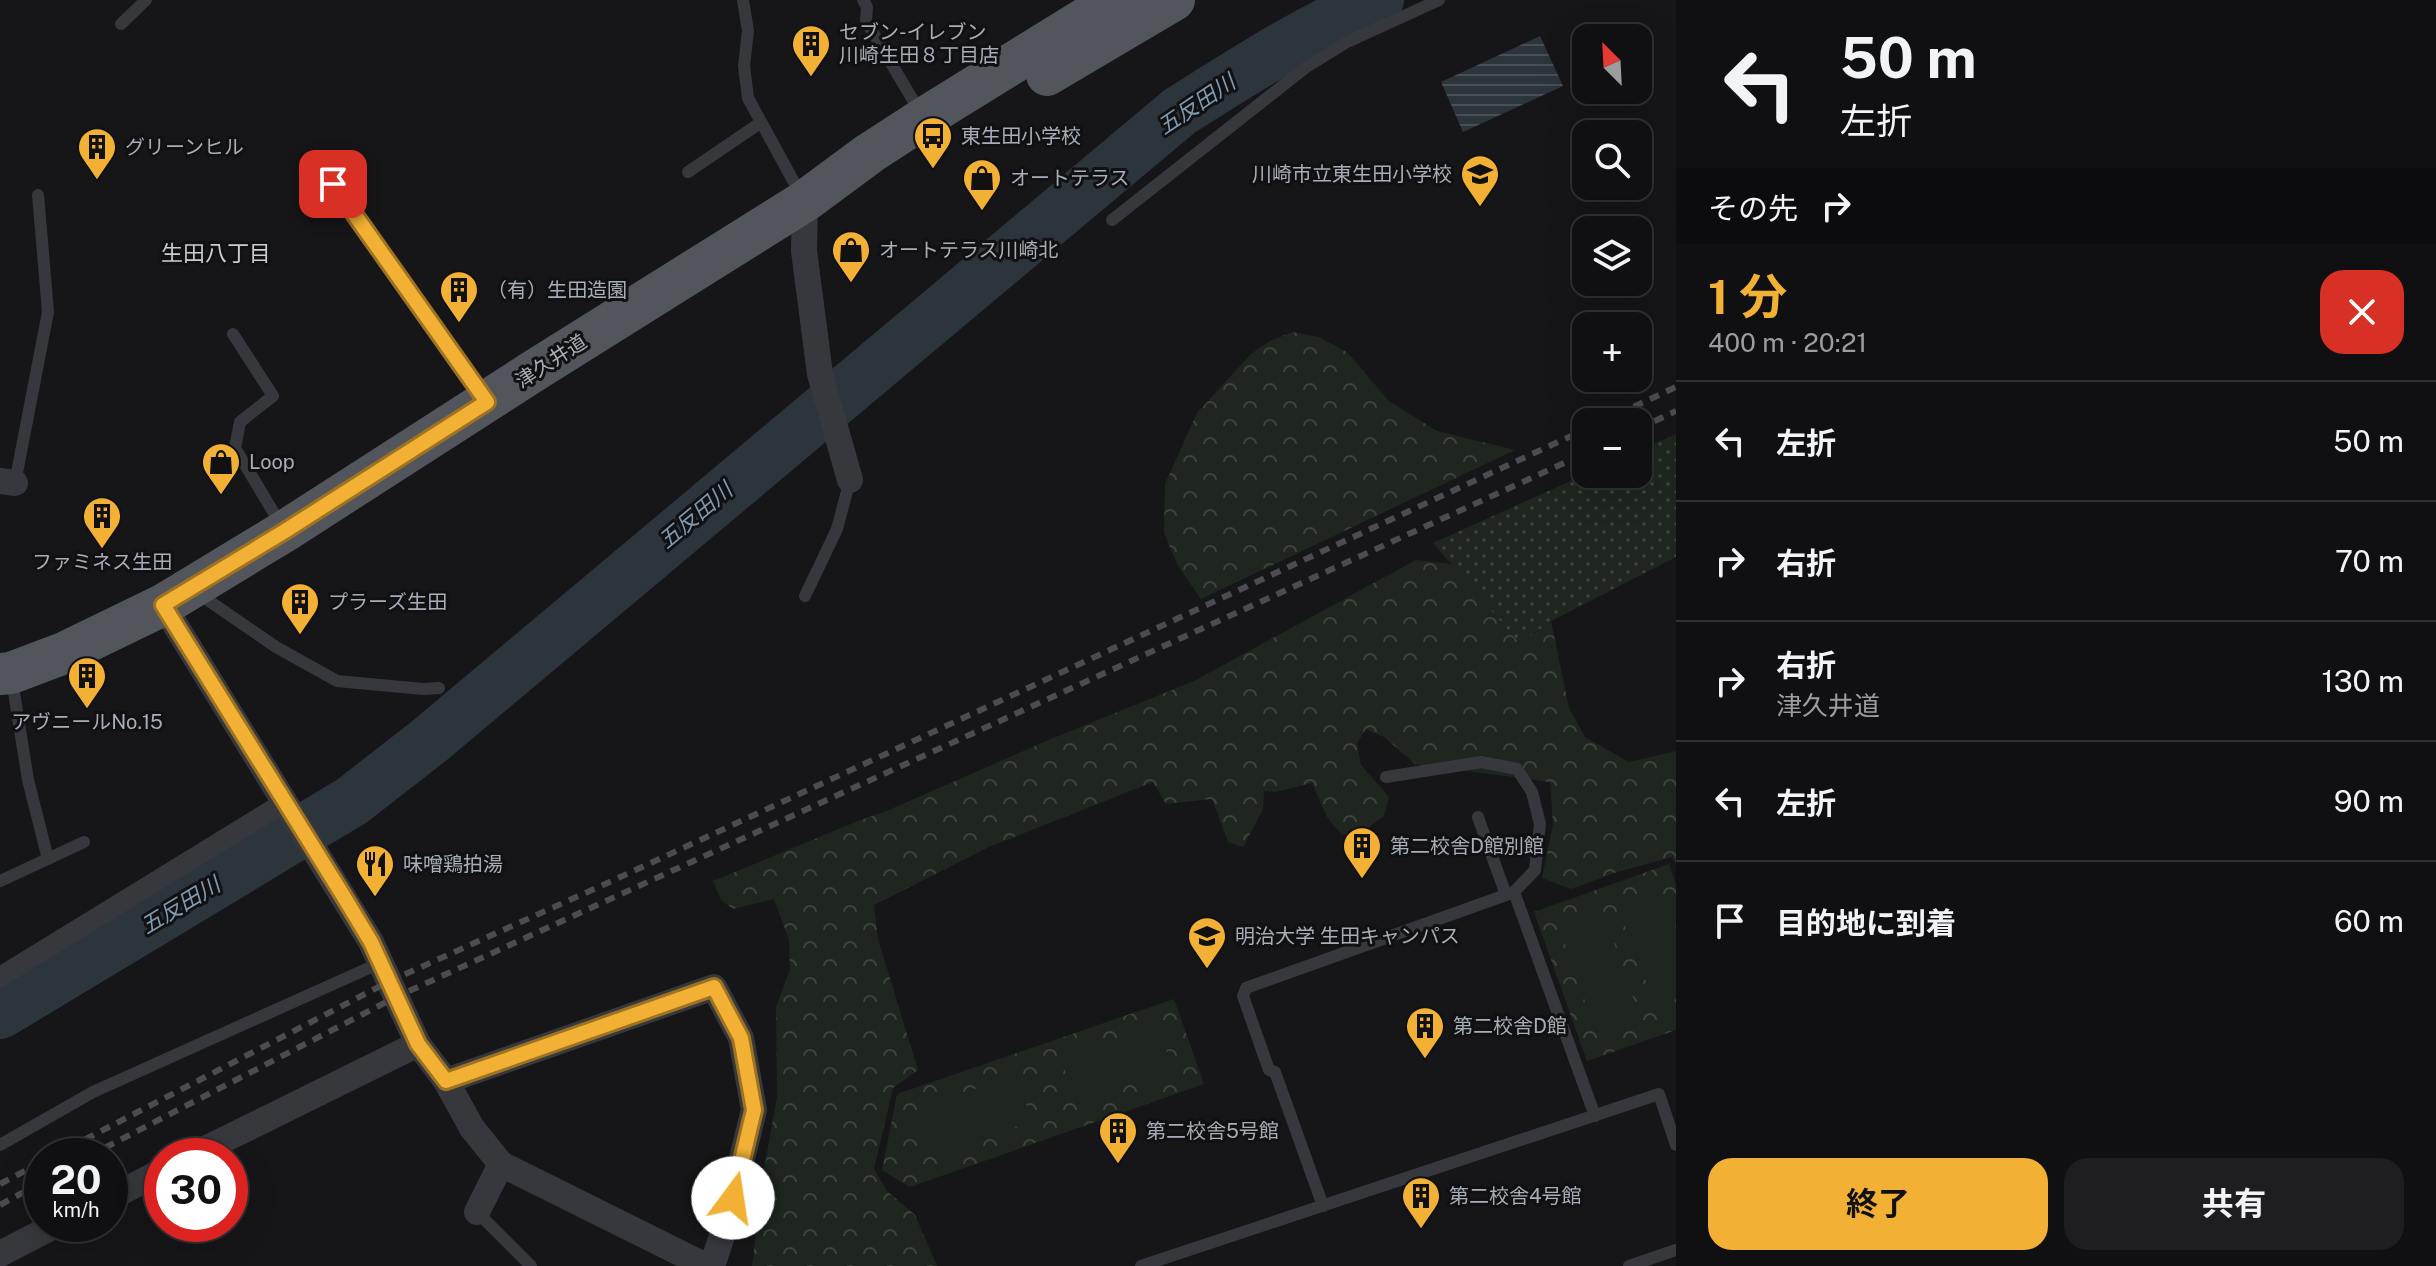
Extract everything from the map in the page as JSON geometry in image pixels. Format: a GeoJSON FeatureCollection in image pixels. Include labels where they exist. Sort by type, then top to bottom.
{"type":"FeatureCollection","features":[{"type":"Feature","properties":{"kind":"main road","name":"津久井道"},"geometry":{"type":"LineString","coordinates":[[805,201],[885,169],[1115,0]]}},
{"type":"Feature","properties":{"kind":"main road","name":"津久井道"},"geometry":{"type":"LineString","coordinates":[[6,673],[64,653],[176,596],[285,531],[805,201],[924,118],[1079,28],[1174,0]]}},
{"type":"Feature","properties":{"kind":"street"},"geometry":{"type":"LineString","coordinates":[[805,201],[804,251],[820,374],[850,480]]}},
{"type":"Feature","properties":{"kind":"street"},"geometry":{"type":"LineString","coordinates":[[176,596],[289,807],[371,942],[418,1044],[446,1081],[472,1128],[501,1164],[709,1266],[725,1227],[754,1110],[741,1038],[714,987],[446,1081]]}},
{"type":"Feature","properties":{"kind":"street"},"geometry":{"type":"LineString","coordinates":[[0,977],[289,807]]}},
{"type":"Feature","properties":{"kind":"street"},"geometry":{"type":"LineString","coordinates":[[227,1138],[418,1044]]}},
{"type":"Feature","properties":{"kind":"street"},"geometry":{"type":"LineString","coordinates":[[477,1212],[501,1164]]}},
{"type":"Feature","properties":{"kind":"street"},"geometry":{"type":"LineString","coordinates":[[0,1254],[24,1242]]}},
{"type":"Feature","properties":{"kind":"lane"},"geometry":{"type":"LineString","coordinates":[[121,24],[146,0]]}},
{"type":"Feature","properties":{"kind":"lane"},"geometry":{"type":"LineString","coordinates":[[743,0],[748,31],[744,66],[748,98],[805,201]]}},
{"type":"Feature","properties":{"kind":"lane"},"geometry":{"type":"LineString","coordinates":[[863,0],[867,7],[866,21],[924,118]]}},
{"type":"Feature","properties":{"kind":"lane"},"geometry":{"type":"LineString","coordinates":[[1112,220],[1305,68],[1347,42],[1439,0]]}},
{"type":"Feature","properties":{"kind":"lane"},"geometry":{"type":"LineString","coordinates":[[688,172],[760,123]]}},
{"type":"Feature","properties":{"kind":"lane"},"geometry":{"type":"LineString","coordinates":[[333,184],[487,402]]}},
{"type":"Feature","properties":{"kind":"lane"},"geometry":{"type":"LineString","coordinates":[[8,482],[48,312],[38,195]]}},
{"type":"Feature","properties":{"kind":"lane"},"geometry":{"type":"LineString","coordinates":[[233,334],[273,396],[240,422],[235,448],[285,531]]}},
{"type":"Feature","properties":{"kind":"lane"},"geometry":{"type":"LineString","coordinates":[[805,596],[837,529],[850,480]]}},
{"type":"Feature","properties":{"kind":"lane"},"geometry":{"type":"LineString","coordinates":[[176,596],[337,681],[439,688]]}},
{"type":"Feature","properties":{"kind":"lane"},"geometry":{"type":"LineString","coordinates":[[6,673],[48,859]]}},
{"type":"Feature","properties":{"kind":"lane"},"geometry":{"type":"LineString","coordinates":[[1323,1206],[1275,1072],[1269,1070],[1243,996],[1246,988],[1510,893],[1535,870],[1540,824],[1532,792],[1517,769],[1481,762],[1386,777]]}},
{"type":"Feature","properties":{"kind":"lane"},"geometry":{"type":"LineString","coordinates":[[1478,817],[1595,1116]]}},
{"type":"Feature","properties":{"kind":"lane"},"geometry":{"type":"LineString","coordinates":[[0,881],[84,842]]}},
{"type":"Feature","properties":{"kind":"lane"},"geometry":{"type":"LineString","coordinates":[[0,1145],[93,1092],[380,963]]}},
{"type":"Feature","properties":{"kind":"lane"},"geometry":{"type":"LineString","coordinates":[[1141,1266],[1659,1094],[1676,1145]]}},
{"type":"Feature","properties":{"kind":"lane"},"geometry":{"type":"LineString","coordinates":[[477,1212],[531,1266]]}},
{"type":"Feature","properties":{"kind":"lane"},"geometry":{"type":"LineString","coordinates":[[1629,1266],[1676,1250]]}},
{"type":"Feature","properties":{"kind":"green space"},"geometry":{"type":"Polygon","coordinates":[[[1292,332],[1319,337],[1347,352],[1389,401],[1437,431],[1515,450],[1201,599],[1178,566],[1164,533],[1165,484],[1197,413],[1251,354],[1268,342],[1292,332]]]}},
{"type":"Feature","properties":{"kind":"green space"},"geometry":{"type":"Polygon","coordinates":[[[1676,434],[1676,557],[1551,621],[1520,644],[1433,543],[1572,480],[1572,488],[1652,488],[1652,445],[1676,434]]]}},
{"type":"Feature","properties":{"kind":"green space"},"geometry":{"type":"Polygon","coordinates":[[[1416,560],[1452,564],[1520,644],[1551,621],[1569,708],[1585,737],[1629,762],[1676,751],[1676,865],[1672,857],[1571,889],[1542,878],[1553,824],[1550,782],[1415,764],[1384,737],[1366,729],[1357,743],[1361,765],[1389,797],[1384,816],[1369,827],[1342,835],[1327,817],[1312,783],[1275,792],[1264,791],[1263,809],[1243,847],[1228,842],[1212,799],[1166,804],[1153,782],[989,847],[874,905],[878,939],[918,1070],[893,1088],[874,1169],[887,1191],[915,1215],[937,1266],[752,1266],[762,1181],[777,1097],[776,1007],[790,969],[789,940],[774,899],[733,909],[721,900],[713,881],[1194,681],[1416,560]]]}},
{"type":"Feature","properties":{"kind":"green space"},"geometry":{"type":"Polygon","coordinates":[[[1669,864],[1676,885],[1676,1030],[1587,1061],[1534,912],[1669,864]]]}},
{"type":"Feature","properties":{"kind":"green space"},"geometry":{"type":"Polygon","coordinates":[[[1665,896],[1676,928],[1676,999],[1655,1006],[1620,912],[1665,896]]]}},
{"type":"Feature","properties":{"kind":"green space"},"geometry":{"type":"Polygon","coordinates":[[[1605,917],[1639,1015],[1595,1030],[1561,932],[1605,917]]]}},
{"type":"Feature","properties":{"kind":"green space"},"geometry":{"type":"Polygon","coordinates":[[[1174,999],[1204,1084],[910,1187],[882,1170],[897,1094],[1174,999]]]}},
{"type":"Feature","properties":{"kind":"green space"},"geometry":{"type":"Polygon","coordinates":[[[1158,1025],[1173,1070],[1076,1103],[1061,1058],[1158,1025]]]}},
{"type":"Feature","properties":{"kind":"green space"},"geometry":{"type":"Polygon","coordinates":[[[1016,1075],[1032,1121],[933,1155],[917,1109],[1016,1075]]]}},
{"type":"Feature","properties":{"kind":"shaded area"},"geometry":{"type":"Polygon","coordinates":[[[1540,36],[1563,86],[1463,132],[1441,82],[1540,36]]]}},
{"type":"Feature","properties":{"kind":"waterway","name":"五反田川"},"geometry":{"type":"LineString","coordinates":[[0,1013],[352,801],[429,741],[1180,111],[1301,37],[1378,0]]}},
{"type":"Feature","properties":{"kind":"railway"},"geometry":{"type":"LineString","coordinates":[[1631,408],[1676,387]]}},
{"type":"Feature","properties":{"kind":"railway"},"geometry":{"type":"LineString","coordinates":[[1652,422],[1676,411]]}},
{"type":"Feature","properties":{"kind":"railway"},"geometry":{"type":"LineString","coordinates":[[88,1138],[390,981],[1572,435]]}},
{"type":"Feature","properties":{"kind":"railway"},"geometry":{"type":"LineString","coordinates":[[124,1138],[396,997],[1572,459]]}},
{"type":"Feature","properties":{"kind":"railway"},"geometry":{"type":"LineString","coordinates":[[0,1184],[24,1171]]}},
{"type":"Feature","properties":{"kind":"railway"},"geometry":{"type":"LineString","coordinates":[[0,1205],[24,1192]]}},
{"type":"Feature","properties":{"kind":"place","name":"セブン-イレブン 川崎生田８丁目店"},"geometry":{"type":"Point","coordinates":[811,78]}},
{"type":"Feature","properties":{"kind":"place","name":"東生田小学校"},"geometry":{"type":"Point","coordinates":[933,170]}},
{"type":"Feature","properties":{"kind":"place","name":"グリーンヒル"},"geometry":{"type":"Point","coordinates":[97,181]}},
{"type":"Feature","properties":{"kind":"place","name":"川崎市立東生田小学校"},"geometry":{"type":"Point","coordinates":[1480,208]}},
{"type":"Feature","properties":{"kind":"place","name":"オートテラス"},"geometry":{"type":"Point","coordinates":[982,212]}},
{"type":"Feature","properties":{"kind":"place","name":"オートテラス川崎北"},"geometry":{"type":"Point","coordinates":[851,284]}},
{"type":"Feature","properties":{"kind":"place","name":"（有）生田造園"},"geometry":{"type":"Point","coordinates":[459,324]}},
{"type":"Feature","properties":{"kind":"place","name":"Loop"},"geometry":{"type":"Point","coordinates":[221,496]}},
{"type":"Feature","properties":{"kind":"place","name":"ファミネス生田"},"geometry":{"type":"Point","coordinates":[102,550]}},
{"type":"Feature","properties":{"kind":"place","name":"プラーズ生田"},"geometry":{"type":"Point","coordinates":[300,636]}},
{"type":"Feature","properties":{"kind":"place","name":"アヴニールNo.15"},"geometry":{"type":"Point","coordinates":[87,710]}},
{"type":"Feature","properties":{"kind":"place","name":"第二校舎D館別館"},"geometry":{"type":"Point","coordinates":[1362,880]}},
{"type":"Feature","properties":{"kind":"place","name":"味噌鶏拍湯"},"geometry":{"type":"Point","coordinates":[375,898]}},
{"type":"Feature","properties":{"kind":"place","name":"明治大学 生田キャンパス"},"geometry":{"type":"Point","coordinates":[1207,970]}},
{"type":"Feature","properties":{"kind":"place","name":"第二校舎D館"},"geometry":{"type":"Point","coordinates":[1425,1060]}},
{"type":"Feature","properties":{"kind":"place","name":"第二校舎5号館"},"geometry":{"type":"Point","coordinates":[1118,1165]}},
{"type":"Feature","properties":{"kind":"place","name":"第二校舎4号館"},"geometry":{"type":"Point","coordinates":[1421,1230]}},
{"type":"Feature","properties":{"kind":"district","name":"生田八丁目"},"geometry":{"type":"Point","coordinates":[216,253]}},
{"type":"Feature","properties":{"kind":"route"},"geometry":{"type":"LineString","coordinates":[[333,184],[487,402],[163,605],[371,942],[418,1044],[446,1081],[714,987],[741,1038],[754,1110],[733,1198]]}}]}
